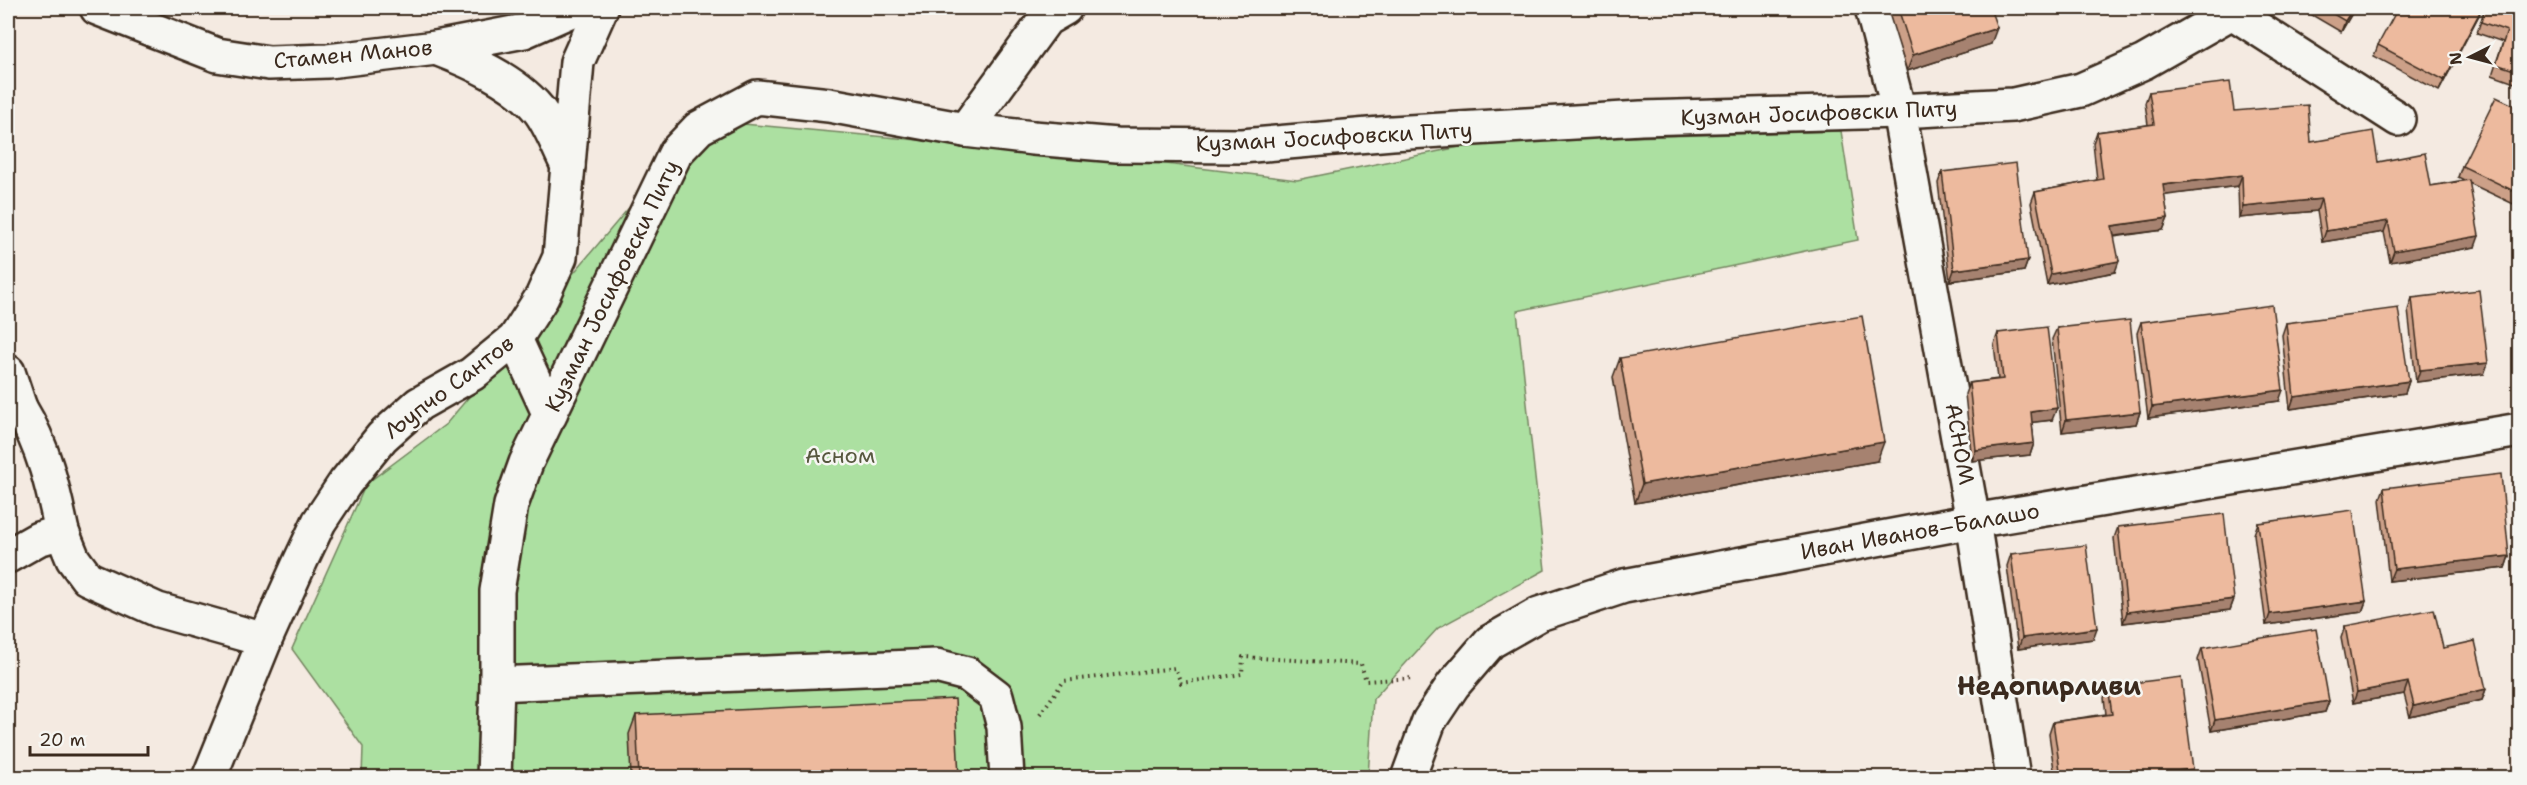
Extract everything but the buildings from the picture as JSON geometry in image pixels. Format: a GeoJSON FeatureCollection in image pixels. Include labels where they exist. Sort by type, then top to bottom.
{"type":"FeatureCollection","features":[{"type":"Feature","properties":{"kind":"street","name":"Стамен Манов"},"geometry":{"type":"LineString","coordinates":[[97,8],[217,55],[269,63],[328,60],[436,48],[524,31],[576,8]]}},
{"type":"Feature","properties":{"kind":"street","name":"Љупчо Сантов"},"geometry":{"type":"LineString","coordinates":[[209,777],[265,640],[319,522],[345,483],[382,437],[419,404],[472,374],[515,339],[542,297],[560,257],[577,62],[601,8]]}},
{"type":"Feature","properties":{"kind":"street"},"geometry":{"type":"LineString","coordinates":[[965,130],[1046,19],[1065,8]]}},
{"type":"Feature","properties":{"kind":"street","name":"АСНОМ"},"geometry":{"type":"LineString","coordinates":[[1872,8],[1899,111],[1973,521],[2013,777]]}},
{"type":"Feature","properties":{"kind":"street"},"geometry":{"type":"LineString","coordinates":[[2233,10],[2398,119]]}},
{"type":"Feature","properties":{"kind":"street","name":"Кузман Јосифовски Питу"},"geometry":{"type":"LineString","coordinates":[[494,777],[497,591],[511,505],[526,463],[676,152],[699,128],[756,97],[829,105],[965,130],[1117,145],[1242,146],[1392,133],[1629,119],[1899,111],[2013,105],[2081,90],[2144,62],[2233,10]]}},
{"type":"Feature","properties":{"kind":"street"},"geometry":{"type":"LineString","coordinates":[[436,48],[472,62],[512,86],[538,109],[568,166]]}},
{"type":"Feature","properties":{"kind":"street"},"geometry":{"type":"LineString","coordinates":[[515,339],[549,415]]}},
{"type":"Feature","properties":{"kind":"street"},"geometry":{"type":"LineString","coordinates":[[8,372],[14,410],[34,431],[49,470],[62,532],[73,559],[87,578],[158,610],[265,640]]}},
{"type":"Feature","properties":{"kind":"street","name":"Иван Иванов–Балашо"},"geometry":{"type":"LineString","coordinates":[[1408,777],[1429,721],[1461,675],[1490,642],[1539,614],[1624,586],[1973,521],[2520,430]]}},
{"type":"Feature","properties":{"kind":"street"},"geometry":{"type":"LineString","coordinates":[[8,556],[38,539],[62,532]]}},
{"type":"Feature","properties":{"kind":"street"},"geometry":{"type":"LineString","coordinates":[[497,684],[936,666],[967,674],[996,696],[1004,727],[1007,777]]}},
{"type":"Feature","properties":{"kind":"path"},"geometry":{"type":"LineString","coordinates":[[996,696],[1025,697],[1041,715],[1064,681],[1175,668],[1181,683],[1242,674],[1244,657],[1361,664],[1366,681],[1461,675]]}},
{"type":"Feature","properties":{"kind":"green space","name":"Асном"},"geometry":{"type":"Polygon","coordinates":[[[732,123],[1117,158],[1297,180],[1489,141],[1841,131],[1858,240],[1517,311],[1545,570],[1438,628],[1373,699],[1368,777],[362,777],[363,747],[292,649],[366,484],[446,424],[676,152],[732,123]]]}},
{"type":"Feature","properties":{"kind":"district","name":"Недопирливи"},"geometry":{"type":"Point","coordinates":[2049,685]}}]}
